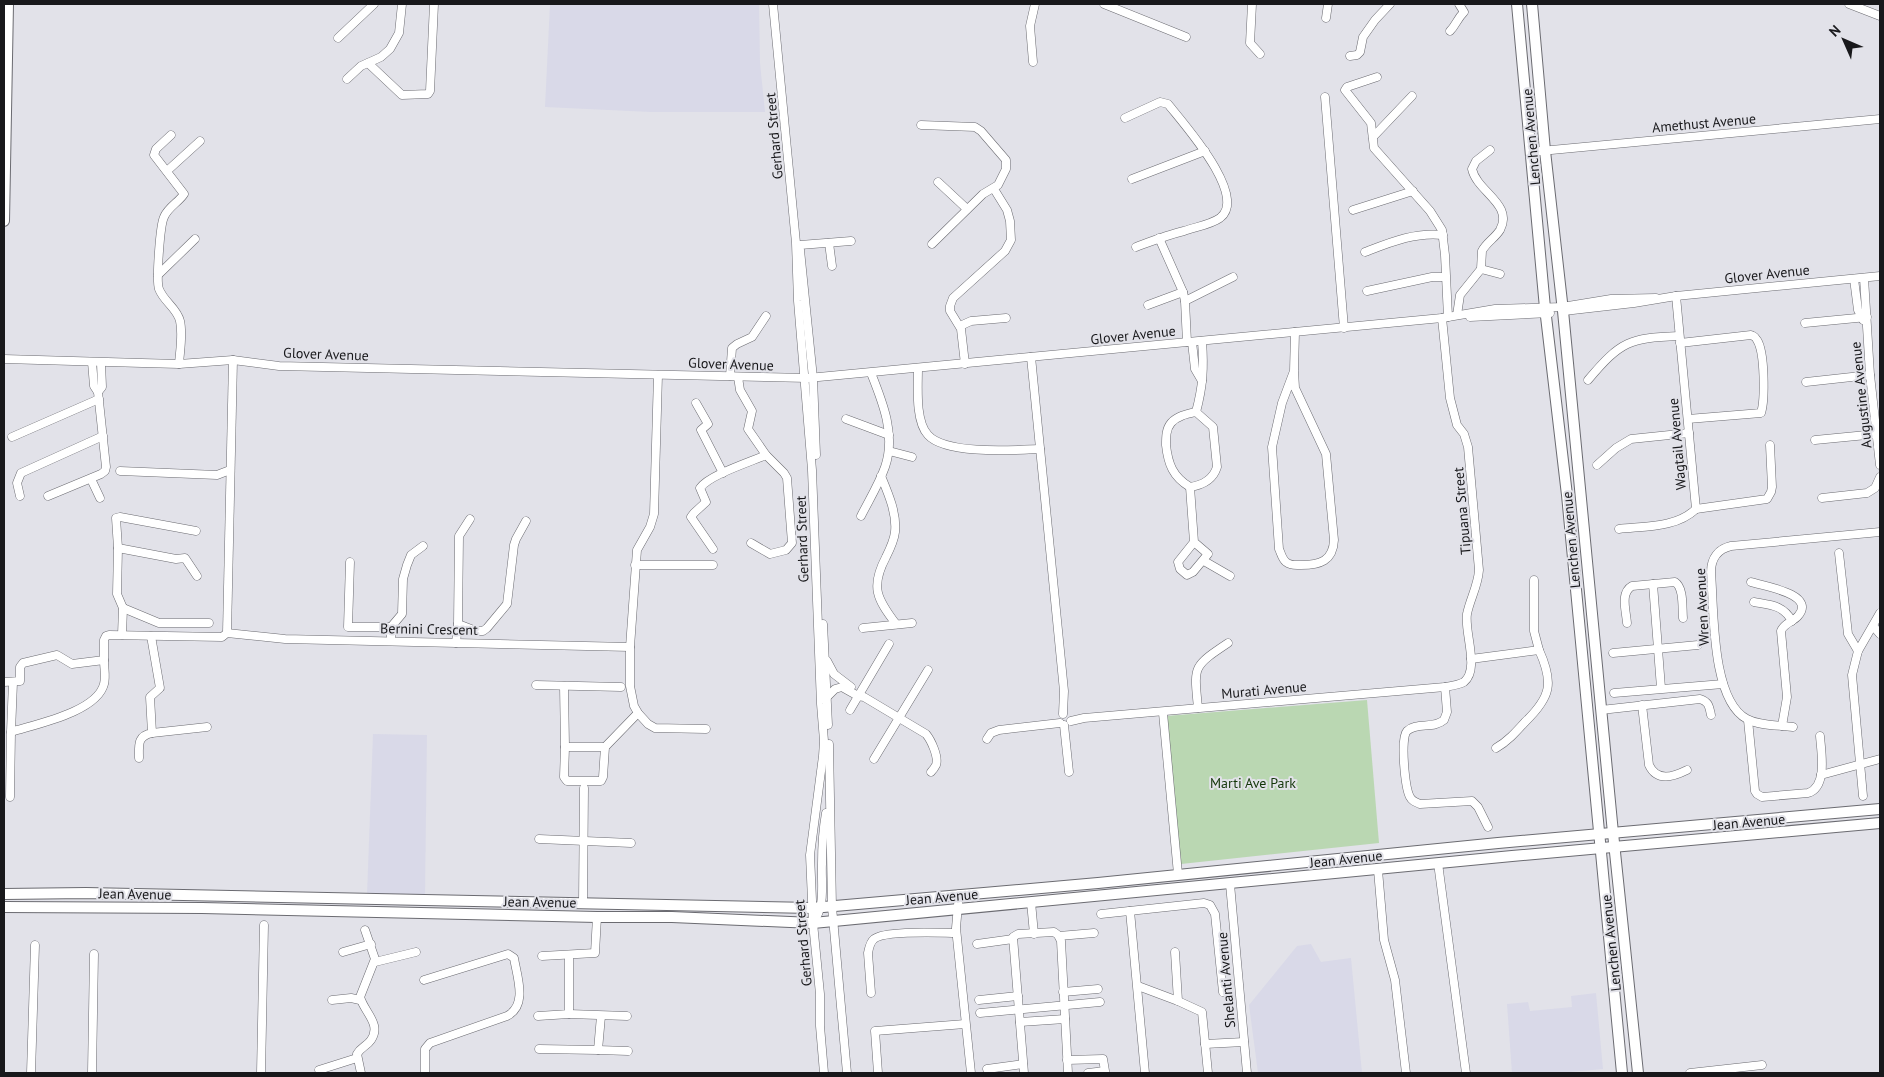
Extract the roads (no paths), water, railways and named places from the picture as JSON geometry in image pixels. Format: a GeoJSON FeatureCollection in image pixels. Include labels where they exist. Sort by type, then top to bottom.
{"type":"FeatureCollection","features":[{"type":"Feature","properties":{"kind":"main road"},"geometry":{"type":"LineString","coordinates":[[4,221],[8,4]]}},
{"type":"Feature","properties":{"kind":"main road","name":"Lenchen Avenue"},"geometry":{"type":"LineString","coordinates":[[1517,4],[1546,310],[1567,495],[1622,1073]]}},
{"type":"Feature","properties":{"kind":"main road","name":"Lenchen Avenue"},"geometry":{"type":"LineString","coordinates":[[1532,4],[1545,151],[1563,309],[1638,1073]]}},
{"type":"Feature","properties":{"kind":"main road","name":"Jean Avenue"},"geometry":{"type":"LineString","coordinates":[[4,894],[86,893],[816,908],[1880,809]]}},
{"type":"Feature","properties":{"kind":"main road","name":"Jean Avenue"},"geometry":{"type":"LineString","coordinates":[[4,907],[202,908],[813,923],[1378,870],[1484,858],[1615,848],[1880,823]]}},
{"type":"Feature","properties":{"kind":"main road"},"geometry":{"type":"LineString","coordinates":[[1696,826],[1707,830],[1732,828],[1736,830],[1738,836]]}},
{"type":"Feature","properties":{"kind":"main road"},"geometry":{"type":"LineString","coordinates":[[1459,848],[1479,851],[1483,854],[1484,858]]}},
{"type":"Feature","properties":{"kind":"main road"},"geometry":{"type":"LineString","coordinates":[[156,895],[161,900],[195,901],[202,908]]}},
{"type":"Feature","properties":{"kind":"main road"},"geometry":{"type":"LineString","coordinates":[[561,903],[568,908],[574,909],[650,911],[656,912],[659,918]]}},
{"type":"Feature","properties":{"kind":"street"},"geometry":{"type":"LineString","coordinates":[[338,38],[374,4]]}},
{"type":"Feature","properties":{"kind":"street"},"geometry":{"type":"LineString","coordinates":[[347,79],[361,66],[381,57],[395,42],[401,23],[402,4]]}},
{"type":"Feature","properties":{"kind":"street"},"geometry":{"type":"LineString","coordinates":[[368,63],[402,95],[428,94],[430,91],[434,4]]}},
{"type":"Feature","properties":{"kind":"street","name":"Gerhard Street"},"geometry":{"type":"LineString","coordinates":[[773,4],[809,378],[824,741],[810,855],[816,908],[813,923],[820,994],[820,1026],[824,1073]]}},
{"type":"Feature","properties":{"kind":"street","name":"Gerhard Street"},"geometry":{"type":"LineString","coordinates":[[777,4],[800,245],[809,378],[825,655],[832,907],[847,1073]]}},
{"type":"Feature","properties":{"kind":"street"},"geometry":{"type":"LineString","coordinates":[[1033,62],[1030,26],[1036,4]]}},
{"type":"Feature","properties":{"kind":"street"},"geometry":{"type":"LineString","coordinates":[[1104,4],[1127,8],[1186,37]]}},
{"type":"Feature","properties":{"kind":"street"},"geometry":{"type":"LineString","coordinates":[[1252,4],[1250,44],[1260,54]]}},
{"type":"Feature","properties":{"kind":"street"},"geometry":{"type":"LineString","coordinates":[[1326,18],[1328,4]]}},
{"type":"Feature","properties":{"kind":"street"},"geometry":{"type":"LineString","coordinates":[[1350,56],[1357,55],[1360,52],[1363,38],[1375,20],[1390,4]]}},
{"type":"Feature","properties":{"kind":"street"},"geometry":{"type":"LineString","coordinates":[[1450,31],[1454,27],[1456,20],[1464,12],[1459,4]]}},
{"type":"Feature","properties":{"kind":"street"},"geometry":{"type":"LineString","coordinates":[[1849,4],[1880,16]]}},
{"type":"Feature","properties":{"kind":"street"},"geometry":{"type":"LineString","coordinates":[[1365,252],[1410,236],[1443,235],[1436,220],[1413,191],[1374,148],[1371,123],[1345,88],[1377,77]]}},
{"type":"Feature","properties":{"kind":"street"},"geometry":{"type":"LineString","coordinates":[[1373,137],[1412,96]]}},
{"type":"Feature","properties":{"kind":"street"},"geometry":{"type":"LineString","coordinates":[[1325,97],[1344,328]]}},
{"type":"Feature","properties":{"kind":"street"},"geometry":{"type":"LineString","coordinates":[[1125,118],[1160,102],[1166,102],[1216,166],[1227,203],[1222,216],[1210,223],[1136,246]]}},
{"type":"Feature","properties":{"kind":"street","name":"Amethust Avenue"},"geometry":{"type":"LineString","coordinates":[[1530,152],[1880,119]]}},
{"type":"Feature","properties":{"kind":"street"},"geometry":{"type":"LineString","coordinates":[[921,125],[972,125],[981,131],[1006,160],[1007,164],[1001,181],[994,189],[983,194],[932,244]]}},
{"type":"Feature","properties":{"kind":"street"},"geometry":{"type":"LineString","coordinates":[[171,135],[154,153],[184,194],[166,212],[161,224],[158,276],[159,290],[177,312],[180,319],[180,364]]}},
{"type":"Feature","properties":{"kind":"street"},"geometry":{"type":"LineString","coordinates":[[168,172],[200,141]]}},
{"type":"Feature","properties":{"kind":"street"},"geometry":{"type":"LineString","coordinates":[[1450,317],[1460,295],[1481,269],[1482,251],[1499,230],[1503,219],[1500,206],[1479,184],[1472,169],[1476,161],[1490,150]]}},
{"type":"Feature","properties":{"kind":"street"},"geometry":{"type":"LineString","coordinates":[[1132,180],[1205,151]]}},
{"type":"Feature","properties":{"kind":"street"},"geometry":{"type":"LineString","coordinates":[[938,182],[968,209]]}},
{"type":"Feature","properties":{"kind":"street"},"geometry":{"type":"LineString","coordinates":[[964,364],[960,326],[950,311],[953,298],[1005,251],[1011,240],[1010,221],[1007,210],[994,189]]}},
{"type":"Feature","properties":{"kind":"street"},"geometry":{"type":"LineString","coordinates":[[1353,210],[1413,191]]}},
{"type":"Feature","properties":{"kind":"street","name":"Tipuana Street"},"geometry":{"type":"LineString","coordinates":[[1443,235],[1445,277],[1450,317],[1450,398],[1457,426],[1464,434],[1468,447],[1479,562],[1477,585],[1467,614],[1466,625],[1471,658],[1470,670],[1465,681],[1445,687]]}},
{"type":"Feature","properties":{"kind":"street"},"geometry":{"type":"LineString","coordinates":[[1159,238],[1183,292],[1194,369],[1202,381]]}},
{"type":"Feature","properties":{"kind":"street"},"geometry":{"type":"LineString","coordinates":[[158,276],[195,240]]}},
{"type":"Feature","properties":{"kind":"street"},"geometry":{"type":"LineString","coordinates":[[800,245],[851,241]]}},
{"type":"Feature","properties":{"kind":"street"},"geometry":{"type":"LineString","coordinates":[[829,243],[832,266]]}},
{"type":"Feature","properties":{"kind":"street"},"geometry":{"type":"LineString","coordinates":[[1481,269],[1500,274]]}},
{"type":"Feature","properties":{"kind":"street","name":"Glover Avenue"},"geometry":{"type":"LineString","coordinates":[[4,359],[180,364],[233,360],[279,366],[809,378],[1450,317],[1563,309],[1611,299],[1656,298],[1880,276]]}},
{"type":"Feature","properties":{"kind":"street"},"geometry":{"type":"LineString","coordinates":[[1185,301],[1233,277]]}},
{"type":"Feature","properties":{"kind":"street"},"geometry":{"type":"LineString","coordinates":[[1367,291],[1432,277],[1445,277]]}},
{"type":"Feature","properties":{"kind":"street","name":"Augustine Avenue"},"geometry":{"type":"LineString","coordinates":[[1854,278],[1858,310],[1865,319]]}},
{"type":"Feature","properties":{"kind":"street","name":"Augustine Avenue"},"geometry":{"type":"LineString","coordinates":[[1864,278],[1865,319],[1880,465]]}},
{"type":"Feature","properties":{"kind":"street"},"geometry":{"type":"LineString","coordinates":[[1148,305],[1183,292]]}},
{"type":"Feature","properties":{"kind":"street","name":"Wagtail Avenue"},"geometry":{"type":"LineString","coordinates":[[1619,529],[1673,523],[1685,518],[1696,509],[1676,296]]}},
{"type":"Feature","properties":{"kind":"street"},"geometry":{"type":"LineString","coordinates":[[751,543],[770,554],[786,550],[792,543],[787,478],[766,455],[748,429],[752,411],[734,377],[732,348],[736,344],[752,337],[766,316]]}},
{"type":"Feature","properties":{"kind":"street"},"geometry":{"type":"LineString","coordinates":[[960,326],[971,321],[1006,318]]}},
{"type":"Feature","properties":{"kind":"street"},"geometry":{"type":"LineString","coordinates":[[1806,323],[1865,319]]}},
{"type":"Feature","properties":{"kind":"street"},"geometry":{"type":"LineString","coordinates":[[1294,371],[1282,403],[1272,447],[1279,548],[1282,556],[1288,563],[1292,565],[1310,565],[1320,562],[1329,556],[1332,552],[1334,540],[1326,454],[1296,392],[1294,371],[1296,332]]}},
{"type":"Feature","properties":{"kind":"street"},"geometry":{"type":"LineString","coordinates":[[1588,380],[1610,355],[1624,345],[1649,337],[1680,340],[1751,335],[1755,337],[1759,342],[1762,356],[1763,400],[1761,413],[1688,419]]}},
{"type":"Feature","properties":{"kind":"street"},"geometry":{"type":"LineString","coordinates":[[1196,412],[1202,390],[1204,369],[1202,340]]}},
{"type":"Feature","properties":{"kind":"street"},"geometry":{"type":"LineString","coordinates":[[1032,357],[1064,699],[1069,772]]}},
{"type":"Feature","properties":{"kind":"street"},"geometry":{"type":"LineString","coordinates":[[226,633],[233,360]]}},
{"type":"Feature","properties":{"kind":"street"},"geometry":{"type":"LineString","coordinates":[[48,496],[91,479],[105,471],[99,395],[94,386],[92,362]]}},
{"type":"Feature","properties":{"kind":"street"},"geometry":{"type":"LineString","coordinates":[[12,438],[99,395],[102,387],[102,363]]}},
{"type":"Feature","properties":{"kind":"street"},"geometry":{"type":"LineString","coordinates":[[918,368],[919,416],[928,436],[944,445],[977,450],[1040,450]]}},
{"type":"Feature","properties":{"kind":"street"},"geometry":{"type":"LineString","coordinates":[[861,516],[881,476],[889,452],[889,435],[882,402],[871,373]]}},
{"type":"Feature","properties":{"kind":"street"},"geometry":{"type":"LineString","coordinates":[[658,375],[654,514],[650,527],[637,550],[630,647],[630,686],[634,706],[638,713],[648,724],[655,728],[706,729]]}},
{"type":"Feature","properties":{"kind":"street"},"geometry":{"type":"LineString","coordinates":[[1806,382],[1870,375]]}},
{"type":"Feature","properties":{"kind":"street"},"geometry":{"type":"LineString","coordinates":[[696,403],[708,424],[701,430],[723,473]]}},
{"type":"Feature","properties":{"kind":"street"},"geometry":{"type":"LineString","coordinates":[[1194,542],[1207,551],[1207,556],[1193,572],[1187,575],[1178,566],[1180,558],[1194,542],[1190,487],[1178,478],[1170,467],[1166,438],[1172,421],[1180,416],[1196,412]]}},
{"type":"Feature","properties":{"kind":"street"},"geometry":{"type":"LineString","coordinates":[[1190,487],[1206,482],[1215,474],[1217,467],[1212,427],[1196,412]]}},
{"type":"Feature","properties":{"kind":"street"},"geometry":{"type":"LineString","coordinates":[[846,420],[889,435]]}},
{"type":"Feature","properties":{"kind":"street"},"geometry":{"type":"LineString","coordinates":[[1597,465],[1616,448],[1631,439],[1689,433]]}},
{"type":"Feature","properties":{"kind":"street"},"geometry":{"type":"LineString","coordinates":[[1814,440],[1877,434]]}},
{"type":"Feature","properties":{"kind":"street"},"geometry":{"type":"LineString","coordinates":[[20,496],[17,483],[21,474],[103,436]]}},
{"type":"Feature","properties":{"kind":"street"},"geometry":{"type":"LineString","coordinates":[[1696,509],[1767,499],[1772,487],[1770,445]]}},
{"type":"Feature","properties":{"kind":"street"},"geometry":{"type":"LineString","coordinates":[[889,452],[912,456]]}},
{"type":"Feature","properties":{"kind":"street"},"geometry":{"type":"LineString","coordinates":[[713,549],[691,517],[706,502],[700,488],[723,473],[766,455]]}},
{"type":"Feature","properties":{"kind":"street"},"geometry":{"type":"LineString","coordinates":[[120,471],[217,475],[230,470]]}},
{"type":"Feature","properties":{"kind":"street"},"geometry":{"type":"LineString","coordinates":[[881,476],[892,504],[895,532],[892,543],[879,570],[877,590],[881,604],[896,624]]}},
{"type":"Feature","properties":{"kind":"street"},"geometry":{"type":"LineString","coordinates":[[1822,498],[1867,493],[1875,488],[1880,477]]}},
{"type":"Feature","properties":{"kind":"street"},"geometry":{"type":"LineString","coordinates":[[91,479],[100,498]]}},
{"type":"Feature","properties":{"kind":"street"},"geometry":{"type":"LineString","coordinates":[[122,635],[123,608],[117,594],[117,517],[196,531]]}},
{"type":"Feature","properties":{"kind":"street"},"geometry":{"type":"LineString","coordinates":[[456,643],[459,536],[470,519]]}},
{"type":"Feature","properties":{"kind":"street"},"geometry":{"type":"LineString","coordinates":[[458,624],[476,631],[483,631],[488,628],[507,604],[514,545],[526,521]]}},
{"type":"Feature","properties":{"kind":"street","name":"Wren Avenue"},"geometry":{"type":"LineString","coordinates":[[1748,720],[1732,705],[1718,666],[1711,572],[1712,561],[1718,552],[1731,546],[1744,544],[1880,532]]}},
{"type":"Feature","properties":{"kind":"street"},"geometry":{"type":"LineString","coordinates":[[391,641],[391,627],[402,614],[407,565],[411,555],[423,546]]}},
{"type":"Feature","properties":{"kind":"street"},"geometry":{"type":"LineString","coordinates":[[118,548],[176,559],[185,558],[197,576]]}},
{"type":"Feature","properties":{"kind":"street"},"geometry":{"type":"LineString","coordinates":[[1839,553],[1848,634],[1858,651]]}},
{"type":"Feature","properties":{"kind":"street"},"geometry":{"type":"LineString","coordinates":[[1204,560],[1230,576]]}},
{"type":"Feature","properties":{"kind":"street"},"geometry":{"type":"LineString","coordinates":[[350,562],[348,627],[391,627]]}},
{"type":"Feature","properties":{"kind":"street"},"geometry":{"type":"LineString","coordinates":[[636,565],[713,565]]}},
{"type":"Feature","properties":{"kind":"street"},"geometry":{"type":"LineString","coordinates":[[1496,748],[1508,740],[1532,716],[1547,694],[1548,672],[1534,631],[1534,580]]}},
{"type":"Feature","properties":{"kind":"street"},"geometry":{"type":"LineString","coordinates":[[1627,622],[1625,596],[1627,590],[1632,586],[1675,582],[1678,584],[1681,596],[1683,618]]}},
{"type":"Feature","properties":{"kind":"street"},"geometry":{"type":"LineString","coordinates":[[1751,582],[1788,593],[1798,598],[1801,602],[1802,610],[1797,618],[1784,626],[1781,631],[1787,697],[1782,726]]}},
{"type":"Feature","properties":{"kind":"street"},"geometry":{"type":"LineString","coordinates":[[1653,584],[1662,688]]}},
{"type":"Feature","properties":{"kind":"street"},"geometry":{"type":"LineString","coordinates":[[1754,602],[1779,606],[1785,610],[1792,621]]}},
{"type":"Feature","properties":{"kind":"street"},"geometry":{"type":"LineString","coordinates":[[123,608],[159,623],[210,624]]}},
{"type":"Feature","properties":{"kind":"street"},"geometry":{"type":"LineString","coordinates":[[1863,796],[1852,682],[1853,667],[1858,651],[1880,613]]}},
{"type":"Feature","properties":{"kind":"street"},"geometry":{"type":"LineString","coordinates":[[863,628],[912,623]]}},
{"type":"Feature","properties":{"kind":"street"},"geometry":{"type":"LineString","coordinates":[[1872,626],[1880,634]]}},
{"type":"Feature","properties":{"kind":"street","name":"Bernini Crescent"},"geometry":{"type":"LineString","coordinates":[[104,660],[104,640],[109,635],[222,637],[226,633],[285,639],[630,647]]}},
{"type":"Feature","properties":{"kind":"street"},"geometry":{"type":"LineString","coordinates":[[151,636],[160,688],[150,697],[152,733]]}},
{"type":"Feature","properties":{"kind":"street"},"geometry":{"type":"LineString","coordinates":[[1198,708],[1194,676],[1197,669],[1212,654],[1228,643]]}},
{"type":"Feature","properties":{"kind":"street"},"geometry":{"type":"LineString","coordinates":[[850,710],[861,695],[889,644]]}},
{"type":"Feature","properties":{"kind":"street"},"geometry":{"type":"LineString","coordinates":[[1613,653],[1698,645]]}},
{"type":"Feature","properties":{"kind":"street"},"geometry":{"type":"LineString","coordinates":[[1471,658],[1539,650]]}},
{"type":"Feature","properties":{"kind":"street"},"geometry":{"type":"LineString","coordinates":[[4,682],[18,682],[21,679],[20,667],[23,663],[57,655],[72,664],[104,660],[105,682],[98,695],[76,712],[11,732]]}},
{"type":"Feature","properties":{"kind":"street"},"geometry":{"type":"LineString","coordinates":[[825,655],[831,670],[842,684],[926,734],[931,740],[936,760],[936,766],[931,772]]}},
{"type":"Feature","properties":{"kind":"street"},"geometry":{"type":"LineString","coordinates":[[874,759],[928,670]]}},
{"type":"Feature","properties":{"kind":"street"},"geometry":{"type":"LineString","coordinates":[[10,797],[12,682]]}},
{"type":"Feature","properties":{"kind":"street"},"geometry":{"type":"LineString","coordinates":[[826,698],[842,684]]}},
{"type":"Feature","properties":{"kind":"street"},"geometry":{"type":"LineString","coordinates":[[1614,693],[1723,684]]}},
{"type":"Feature","properties":{"kind":"street"},"geometry":{"type":"LineString","coordinates":[[536,686],[621,687]]}},
{"type":"Feature","properties":{"kind":"street"},"geometry":{"type":"LineString","coordinates":[[564,686],[564,777],[569,781],[598,782],[603,777],[605,747],[638,713]]}},
{"type":"Feature","properties":{"kind":"street"},"geometry":{"type":"LineString","coordinates":[[1445,687],[1447,712],[1444,720],[1437,724],[1411,728],[1403,738],[1406,784],[1409,796],[1420,804],[1472,801],[1478,807],[1488,827]]}},
{"type":"Feature","properties":{"kind":"street","name":"Murati Avenue"},"geometry":{"type":"LineString","coordinates":[[986,739],[991,733],[999,730],[1064,720],[1445,687]]}},
{"type":"Feature","properties":{"kind":"street"},"geometry":{"type":"LineString","coordinates":[[1601,710],[1700,699],[1709,705],[1711,714]]}},
{"type":"Feature","properties":{"kind":"street"},"geometry":{"type":"LineString","coordinates":[[1642,705],[1649,765],[1652,770],[1657,775],[1666,778],[1687,770]]}},
{"type":"Feature","properties":{"kind":"street"},"geometry":{"type":"LineString","coordinates":[[1163,712],[1178,874]]}},
{"type":"Feature","properties":{"kind":"street"},"geometry":{"type":"LineString","coordinates":[[1792,727],[1748,720],[1753,782],[1755,791],[1759,796],[1765,798],[1812,792],[1817,786],[1821,775],[1820,736]]}},
{"type":"Feature","properties":{"kind":"street"},"geometry":{"type":"LineString","coordinates":[[139,758],[139,740],[152,733],[207,728]]}},
{"type":"Feature","properties":{"kind":"street"},"geometry":{"type":"LineString","coordinates":[[565,747],[605,747]]}},
{"type":"Feature","properties":{"kind":"street"},"geometry":{"type":"LineString","coordinates":[[1821,775],[1880,759]]}},
{"type":"Feature","properties":{"kind":"street"},"geometry":{"type":"LineString","coordinates":[[583,903],[584,788]]}},
{"type":"Feature","properties":{"kind":"street"},"geometry":{"type":"LineString","coordinates":[[816,908],[824,826],[829,799]]}},
{"type":"Feature","properties":{"kind":"street"},"geometry":{"type":"LineString","coordinates":[[538,839],[632,843]]}},
{"type":"Feature","properties":{"kind":"street"},"geometry":{"type":"LineString","coordinates":[[1438,863],[1466,1073]]}},
{"type":"Feature","properties":{"kind":"street"},"geometry":{"type":"LineString","coordinates":[[1378,870],[1384,940],[1395,980],[1406,1073]]}},
{"type":"Feature","properties":{"kind":"street","name":"Shelanti Avenue"},"geometry":{"type":"LineString","coordinates":[[1230,884],[1247,1073]]}},
{"type":"Feature","properties":{"kind":"street"},"geometry":{"type":"LineString","coordinates":[[959,894],[956,933],[971,1073]]}},
{"type":"Feature","properties":{"kind":"street"},"geometry":{"type":"LineString","coordinates":[[1031,902],[1034,934]]}},
{"type":"Feature","properties":{"kind":"street"},"geometry":{"type":"LineString","coordinates":[[1101,914],[1204,903],[1210,905],[1215,914],[1223,992]]}},
{"type":"Feature","properties":{"kind":"street"},"geometry":{"type":"LineString","coordinates":[[1130,911],[1145,1073]]}},
{"type":"Feature","properties":{"kind":"street"},"geometry":{"type":"LineString","coordinates":[[542,956],[595,953],[596,917]]}},
{"type":"Feature","properties":{"kind":"street"},"geometry":{"type":"LineString","coordinates":[[261,1073],[264,925]]}},
{"type":"Feature","properties":{"kind":"street"},"geometry":{"type":"LineString","coordinates":[[361,1073],[357,1054],[360,1049],[370,1043],[375,1032],[373,1021],[360,1000],[361,992],[375,962],[375,955],[365,930]]}},
{"type":"Feature","properties":{"kind":"street"},"geometry":{"type":"LineString","coordinates":[[977,944],[1013,939],[1016,935],[1055,932],[1059,936],[1068,1073]]}},
{"type":"Feature","properties":{"kind":"street"},"geometry":{"type":"LineString","coordinates":[[871,993],[868,948],[874,939],[880,936],[898,934],[956,933]]}},
{"type":"Feature","properties":{"kind":"street"},"geometry":{"type":"LineString","coordinates":[[1059,936],[1094,933]]}},
{"type":"Feature","properties":{"kind":"street"},"geometry":{"type":"LineString","coordinates":[[1013,939],[1024,1073]]}},
{"type":"Feature","properties":{"kind":"street"},"geometry":{"type":"LineString","coordinates":[[343,952],[371,944]]}},
{"type":"Feature","properties":{"kind":"street"},"geometry":{"type":"LineString","coordinates":[[31,1073],[35,945]]}},
{"type":"Feature","properties":{"kind":"street"},"geometry":{"type":"LineString","coordinates":[[375,962],[416,952]]}},
{"type":"Feature","properties":{"kind":"street"},"geometry":{"type":"LineString","coordinates":[[1175,952],[1178,1001]]}},
{"type":"Feature","properties":{"kind":"street"},"geometry":{"type":"LineString","coordinates":[[92,1073],[94,954]]}},
{"type":"Feature","properties":{"kind":"street"},"geometry":{"type":"LineString","coordinates":[[424,980],[508,954],[514,958],[520,999],[515,1011],[507,1016],[430,1043],[425,1049],[425,1073]]}},
{"type":"Feature","properties":{"kind":"street"},"geometry":{"type":"LineString","coordinates":[[568,1014],[569,955]]}},
{"type":"Feature","properties":{"kind":"street"},"geometry":{"type":"LineString","coordinates":[[1138,986],[1202,1012],[1208,1073]]}},
{"type":"Feature","properties":{"kind":"street"},"geometry":{"type":"LineString","coordinates":[[1063,992],[1098,988]]}},
{"type":"Feature","properties":{"kind":"street"},"geometry":{"type":"LineString","coordinates":[[979,1000],[1018,996]]}},
{"type":"Feature","properties":{"kind":"street"},"geometry":{"type":"LineString","coordinates":[[332,1000],[351,998],[360,1000]]}},
{"type":"Feature","properties":{"kind":"street"},"geometry":{"type":"LineString","coordinates":[[980,1013],[1100,1002]]}},
{"type":"Feature","properties":{"kind":"street"},"geometry":{"type":"LineString","coordinates":[[538,1016],[568,1014],[627,1016]]}},
{"type":"Feature","properties":{"kind":"street"},"geometry":{"type":"LineString","coordinates":[[598,1050],[601,1016]]}},
{"type":"Feature","properties":{"kind":"street"},"geometry":{"type":"LineString","coordinates":[[1020,1022],[1065,1019]]}},
{"type":"Feature","properties":{"kind":"street"},"geometry":{"type":"LineString","coordinates":[[878,1073],[875,1031],[965,1024]]}},
{"type":"Feature","properties":{"kind":"street"},"geometry":{"type":"LineString","coordinates":[[1205,1044],[1244,1042]]}},
{"type":"Feature","properties":{"kind":"street"},"geometry":{"type":"LineString","coordinates":[[539,1049],[628,1051]]}},
{"type":"Feature","properties":{"kind":"street"},"geometry":{"type":"LineString","coordinates":[[319,1070],[357,1058]]}},
{"type":"Feature","properties":{"kind":"street"},"geometry":{"type":"LineString","coordinates":[[1067,1060],[1103,1059],[1105,1071],[1088,1073]]}},
{"type":"Feature","properties":{"kind":"street"},"geometry":{"type":"LineString","coordinates":[[987,1068],[1023,1064]]}},
{"type":"Feature","properties":{"kind":"street"},"geometry":{"type":"LineString","coordinates":[[1690,1073],[1762,1065]]}},
{"type":"Feature","properties":{"kind":"street"},"geometry":{"type":"LineString","coordinates":[[1461,1073],[1471,1073]]}},
{"type":"Feature","properties":{"kind":"park label","name":"Marti Ave Park"},"geometry":{"type":"Point","coordinates":[1253,783]}}]}
